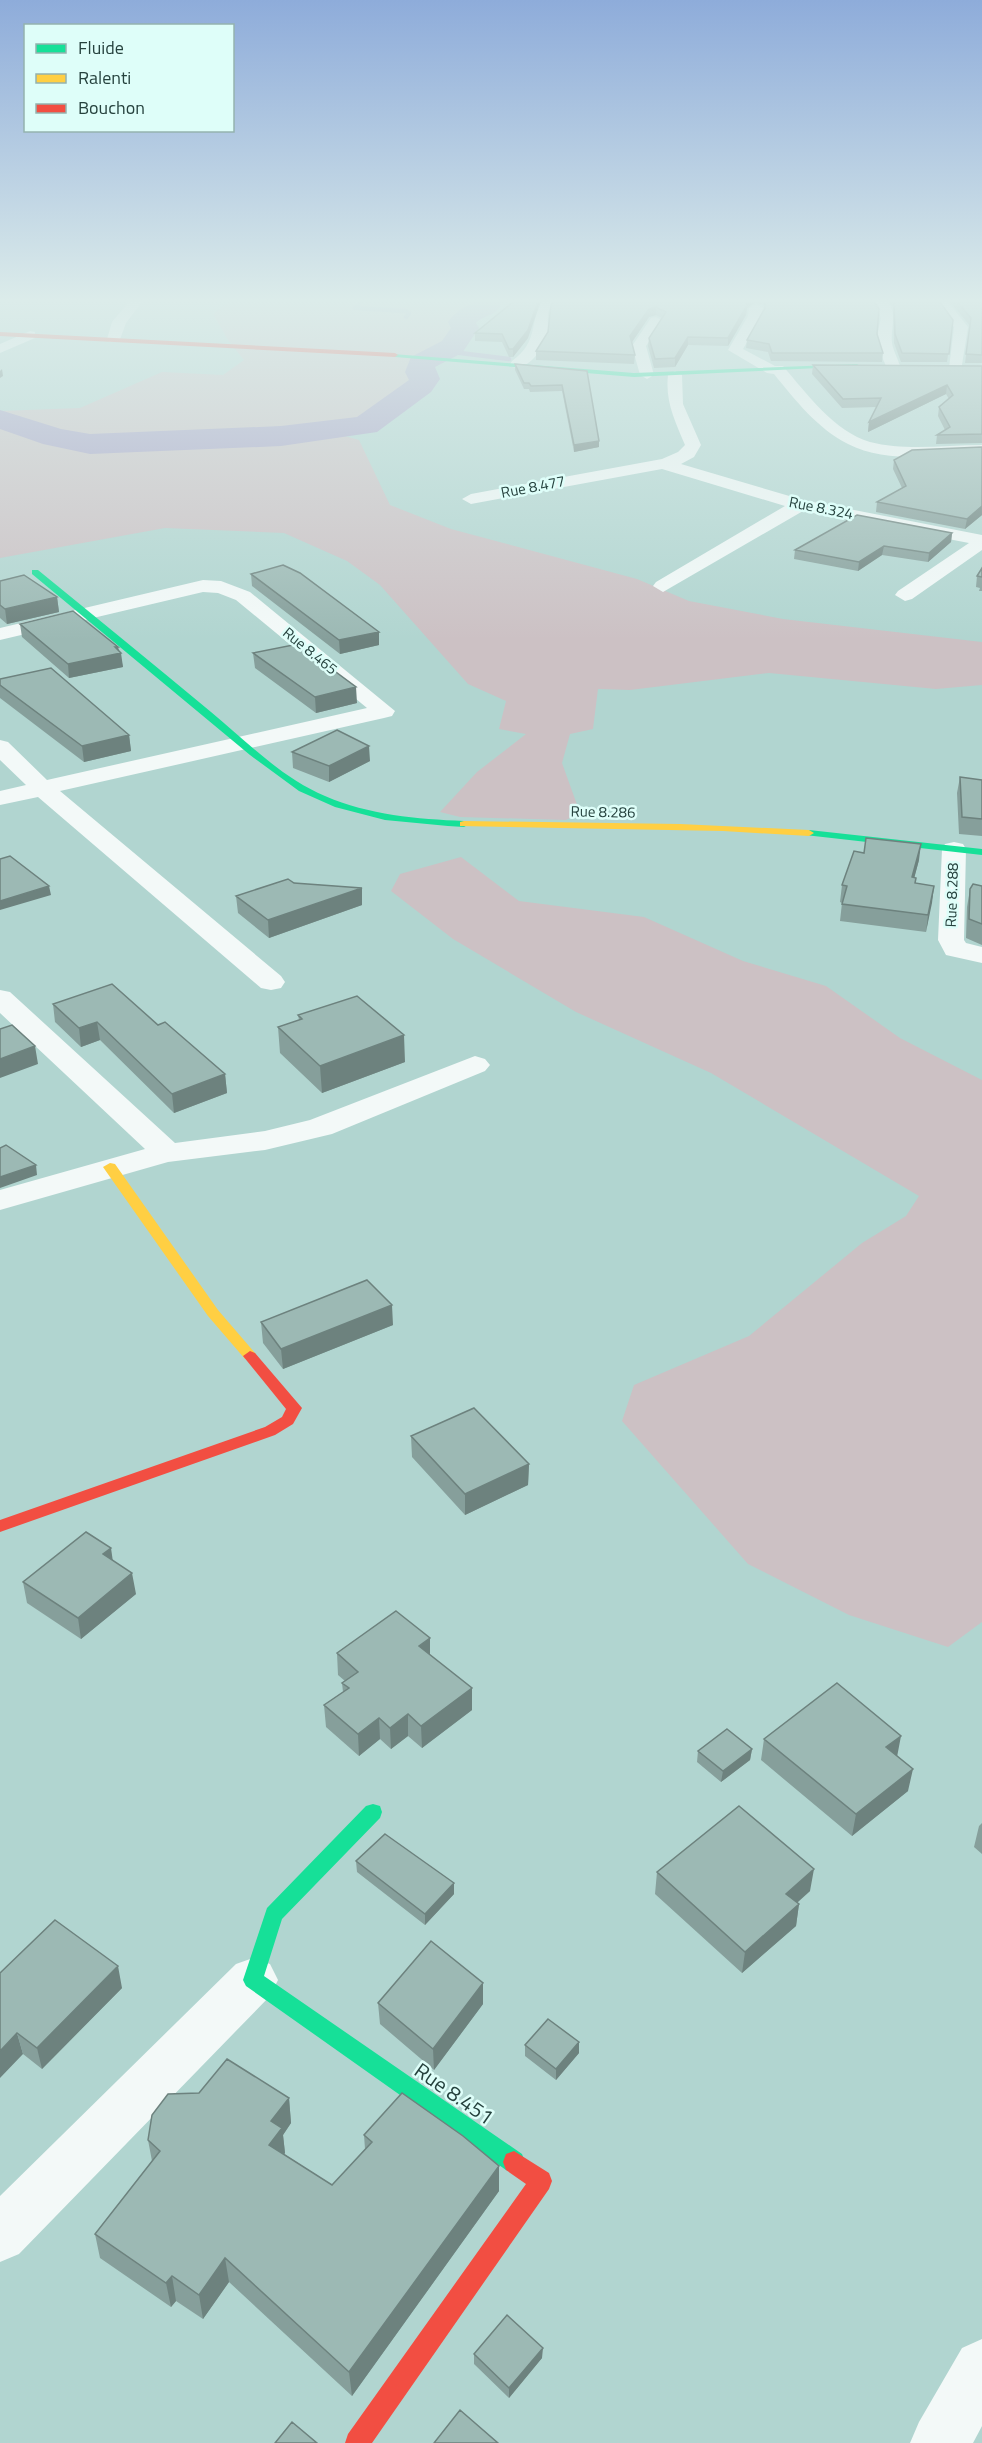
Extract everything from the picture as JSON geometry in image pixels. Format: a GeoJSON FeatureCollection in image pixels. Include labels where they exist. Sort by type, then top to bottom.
{"type":"FeatureCollection","features":[{"type":"Feature","properties":{"kind":"street","name":"Rue 8.477"},"geometry":{"type":"LineString","coordinates":[[471,499],[663,465],[680,459],[691,451],[693,445],[677,412]]}},
{"type":"Feature","properties":{"kind":"street"},"geometry":{"type":"LineString","coordinates":[[817,412],[860,444],[878,448],[982,450]]}},
{"type":"Feature","properties":{"kind":"street","name":"Rue 8.324"},"geometry":{"type":"LineString","coordinates":[[663,465],[800,506],[982,541]]}},
{"type":"Feature","properties":{"kind":"street"},"geometry":{"type":"LineString","coordinates":[[663,586],[800,506]]}},
{"type":"Feature","properties":{"kind":"street"},"geometry":{"type":"LineString","coordinates":[[905,595],[982,541]]}},
{"type":"Feature","properties":{"kind":"street","name":"Rue 8.286"},"geometry":{"type":"LineString","coordinates":[[35,572],[243,743],[302,788],[337,805],[420,823],[577,828],[749,828],[857,837],[982,852]]}},
{"type":"Feature","properties":{"kind":"street","name":"Rue 8.465"},"geometry":{"type":"LineString","coordinates":[[0,634],[203,586],[221,587],[243,596],[384,711],[0,798]]}},
{"type":"Feature","properties":{"kind":"street"},"geometry":{"type":"LineString","coordinates":[[0,747],[42,788],[271,982]]}},
{"type":"Feature","properties":{"kind":"street","name":"Rue 8.288"},"geometry":{"type":"LineString","coordinates":[[954,849],[951,940],[956,949],[982,956]]}},
{"type":"Feature","properties":{"kind":"street"},"geometry":{"type":"LineString","coordinates":[[0,998],[168,1153]]}},
{"type":"Feature","properties":{"kind":"street"},"geometry":{"type":"LineString","coordinates":[[0,1200],[110,1167],[168,1153],[256,1142],[319,1127],[374,1108],[475,1065]]}},
{"type":"Feature","properties":{"kind":"street"},"geometry":{"type":"LineString","coordinates":[[0,1526],[42,1509],[270,1431],[288,1420],[294,1408],[213,1313],[110,1167]]}},
{"type":"Feature","properties":{"kind":"street"},"geometry":{"type":"LineString","coordinates":[[0,2235],[253,1980],[274,1914],[373,1812]]}},
{"type":"Feature","properties":{"kind":"street","name":"Rue 8.451"},"geometry":{"type":"LineString","coordinates":[[253,1980],[541,2181],[357,2443]]}},
{"type":"Feature","properties":{"kind":"street"},"geometry":{"type":"LineString","coordinates":[[940,2443],[982,2368]]}},
{"type":"Feature","properties":{"kind":"shaded area"},"geometry":{"type":"Polygon","coordinates":[[[0,412],[384,412],[366,425],[327,431],[359,440],[390,505],[451,529],[637,579],[689,601],[783,619],[982,642],[982,685],[936,689],[769,673],[630,690],[598,689],[593,729],[570,734],[562,763],[580,813],[566,820],[460,817],[440,812],[477,772],[526,734],[499,729],[506,701],[468,684],[380,585],[347,561],[284,533],[165,528],[0,558],[0,412]]]}},
{"type":"Feature","properties":{"kind":"shaded area"},"geometry":{"type":"Polygon","coordinates":[[[461,857],[519,901],[644,917],[743,961],[826,986],[900,1038],[982,1080],[982,1622],[948,1647],[849,1615],[748,1564],[622,1421],[634,1385],[749,1336],[862,1243],[906,1216],[919,1196],[711,1073],[576,1012],[453,939],[391,891],[400,874],[461,857]]]}},
{"type":"Feature","properties":{"kind":"building"},"geometry":{"type":"Polygon","coordinates":[[[567,412],[594,412],[599,441],[574,445],[567,412]]]}},
{"type":"Feature","properties":{"kind":"building"},"geometry":{"type":"Polygon","coordinates":[[[874,412],[890,412],[869,422],[874,412]]]}},
{"type":"Feature","properties":{"kind":"building"},"geometry":{"type":"Polygon","coordinates":[[[942,412],[982,412],[982,434],[937,435],[950,427],[942,412]]]}},
{"type":"Feature","properties":{"kind":"building"},"geometry":{"type":"Polygon","coordinates":[[[982,447],[982,506],[967,519],[877,502],[906,486],[894,460],[912,450],[982,447]]]}},
{"type":"Feature","properties":{"kind":"building"},"geometry":{"type":"Polygon","coordinates":[[[857,515],[952,533],[929,553],[884,546],[859,562],[795,550],[857,515]]]}},
{"type":"Feature","properties":{"kind":"building"},"geometry":{"type":"Polygon","coordinates":[[[283,565],[300,573],[379,632],[339,640],[251,574],[283,565]]]}},
{"type":"Feature","properties":{"kind":"building"},"geometry":{"type":"Polygon","coordinates":[[[24,575],[57,597],[5,609],[0,605],[0,581],[24,575]]]}},
{"type":"Feature","properties":{"kind":"building"},"geometry":{"type":"Polygon","coordinates":[[[73,611],[118,647],[115,647],[121,653],[68,664],[20,624],[73,611]]]}},
{"type":"Feature","properties":{"kind":"building"},"geometry":{"type":"Polygon","coordinates":[[[298,644],[356,687],[315,697],[253,653],[298,644]]]}},
{"type":"Feature","properties":{"kind":"building"},"geometry":{"type":"Polygon","coordinates":[[[51,668],[129,735],[82,746],[0,685],[0,679],[51,668]]]}},
{"type":"Feature","properties":{"kind":"building"},"geometry":{"type":"Polygon","coordinates":[[[337,730],[369,746],[329,766],[292,752],[337,730]]]}},
{"type":"Feature","properties":{"kind":"building"},"geometry":{"type":"Polygon","coordinates":[[[960,777],[982,780],[982,819],[962,817],[960,777]]]}},
{"type":"Feature","properties":{"kind":"building"},"geometry":{"type":"Polygon","coordinates":[[[866,838],[921,844],[912,877],[916,878],[915,883],[934,886],[928,915],[842,904],[847,886],[842,885],[854,851],[864,853],[866,838]]]}},
{"type":"Feature","properties":{"kind":"building"},"geometry":{"type":"Polygon","coordinates":[[[10,856],[49,886],[0,901],[0,859],[10,856]]]}},
{"type":"Feature","properties":{"kind":"building"},"geometry":{"type":"Polygon","coordinates":[[[288,879],[294,883],[362,888],[268,920],[236,896],[288,879]]]}},
{"type":"Feature","properties":{"kind":"building"},"geometry":{"type":"Polygon","coordinates":[[[973,884],[982,886],[982,924],[969,919],[970,889],[973,884]]]}},
{"type":"Feature","properties":{"kind":"building"},"geometry":{"type":"Polygon","coordinates":[[[112,984],[158,1025],[165,1022],[225,1074],[172,1094],[97,1022],[79,1028],[53,1004],[112,984]]]}},
{"type":"Feature","properties":{"kind":"building"},"geometry":{"type":"Polygon","coordinates":[[[357,996],[404,1035],[320,1066],[278,1027],[302,1019],[298,1015],[357,996]]]}},
{"type":"Feature","properties":{"kind":"building"},"geometry":{"type":"Polygon","coordinates":[[[12,1025],[35,1046],[0,1059],[0,1029],[12,1025]]]}},
{"type":"Feature","properties":{"kind":"building"},"geometry":{"type":"Polygon","coordinates":[[[6,1145],[36,1165],[0,1177],[0,1148],[6,1145]]]}},
{"type":"Feature","properties":{"kind":"building"},"geometry":{"type":"Polygon","coordinates":[[[367,1280],[392,1305],[281,1349],[261,1322],[367,1280]]]}},
{"type":"Feature","properties":{"kind":"building"},"geometry":{"type":"Polygon","coordinates":[[[474,1408],[529,1464],[465,1494],[411,1436],[474,1408]]]}},
{"type":"Feature","properties":{"kind":"building"},"geometry":{"type":"Polygon","coordinates":[[[86,1532],[111,1548],[103,1554],[132,1573],[78,1618],[23,1582],[86,1532]]]}},
{"type":"Feature","properties":{"kind":"building"},"geometry":{"type":"Polygon","coordinates":[[[396,1611],[430,1638],[419,1646],[472,1688],[421,1726],[408,1714],[390,1728],[379,1718],[358,1734],[324,1705],[349,1688],[342,1683],[358,1672],[337,1653],[396,1611]]]}},
{"type":"Feature","properties":{"kind":"building"},"geometry":{"type":"Polygon","coordinates":[[[837,1683],[901,1736],[886,1747],[913,1769],[856,1814],[764,1739],[837,1683]]]}},
{"type":"Feature","properties":{"kind":"building"},"geometry":{"type":"Polygon","coordinates":[[[727,1729],[752,1749],[723,1771],[698,1751],[727,1729]]]}},
{"type":"Feature","properties":{"kind":"building"},"geometry":{"type":"Polygon","coordinates":[[[739,1806],[814,1869],[786,1894],[799,1904],[745,1952],[657,1872],[739,1806]]]}},
{"type":"Feature","properties":{"kind":"building"},"geometry":{"type":"Polygon","coordinates":[[[385,1834],[454,1883],[425,1914],[356,1861],[385,1834]]]}},
{"type":"Feature","properties":{"kind":"building"},"geometry":{"type":"Polygon","coordinates":[[[55,1920],[118,1966],[37,2048],[17,2033],[0,2051],[0,1973],[55,1920]]]}},
{"type":"Feature","properties":{"kind":"building"},"geometry":{"type":"Polygon","coordinates":[[[431,1941],[483,1983],[433,2049],[378,2003],[431,1941]]]}},
{"type":"Feature","properties":{"kind":"building"},"geometry":{"type":"Polygon","coordinates":[[[548,2019],[579,2042],[556,2069],[525,2045],[548,2019]]]}},
{"type":"Feature","properties":{"kind":"building"},"geometry":{"type":"Polygon","coordinates":[[[227,2059],[289,2098],[271,2121],[282,2128],[269,2145],[332,2185],[372,2142],[364,2135],[402,2093],[463,2136],[499,2166],[349,2372],[225,2258],[199,2295],[172,2276],[166,2283],[95,2234],[160,2151],[148,2140],[152,2115],[168,2094],[199,2093],[227,2059]]]}},
{"type":"Feature","properties":{"kind":"building"},"geometry":{"type":"Polygon","coordinates":[[[507,2315],[543,2348],[509,2388],[474,2354],[507,2315]]]}},
{"type":"Feature","properties":{"kind":"building"},"geometry":{"type":"Polygon","coordinates":[[[460,2410],[498,2443],[434,2443],[460,2410]]]}},
{"type":"Feature","properties":{"kind":"building"},"geometry":{"type":"Polygon","coordinates":[[[292,2422],[317,2443],[275,2443],[292,2422]]]}},
{"type":"Feature","properties":{"kind":"waterway"},"geometry":{"type":"LineString","coordinates":[[0,419],[54,437],[90,444],[281,436],[366,425],[384,412]]}},
{"type":"Feature","properties":{"kind":"traffic: fast"},"geometry":{"type":"LineString","coordinates":[[35,572],[253,753],[302,789],[338,805],[369,814],[416,821],[464,824]]}},
{"type":"Feature","properties":{"kind":"traffic: fast"},"geometry":{"type":"LineString","coordinates":[[809,833],[982,852]]}},
{"type":"Feature","properties":{"kind":"traffic: fast"},"geometry":{"type":"LineString","coordinates":[[373,1812],[274,1914],[253,1980],[514,2162]]}},
{"type":"Feature","properties":{"kind":"traffic: slow"},"geometry":{"type":"LineString","coordinates":[[464,824],[723,828],[809,833]]}},
{"type":"Feature","properties":{"kind":"traffic: slow"},"geometry":{"type":"LineString","coordinates":[[110,1167],[213,1313],[250,1356]]}},
{"type":"Feature","properties":{"kind":"traffic: jam"},"geometry":{"type":"LineString","coordinates":[[0,1526],[270,1431],[288,1420],[294,1408],[250,1356]]}},
{"type":"Feature","properties":{"kind":"traffic: jam"},"geometry":{"type":"LineString","coordinates":[[357,2443],[541,2181],[514,2162]]}}]}
